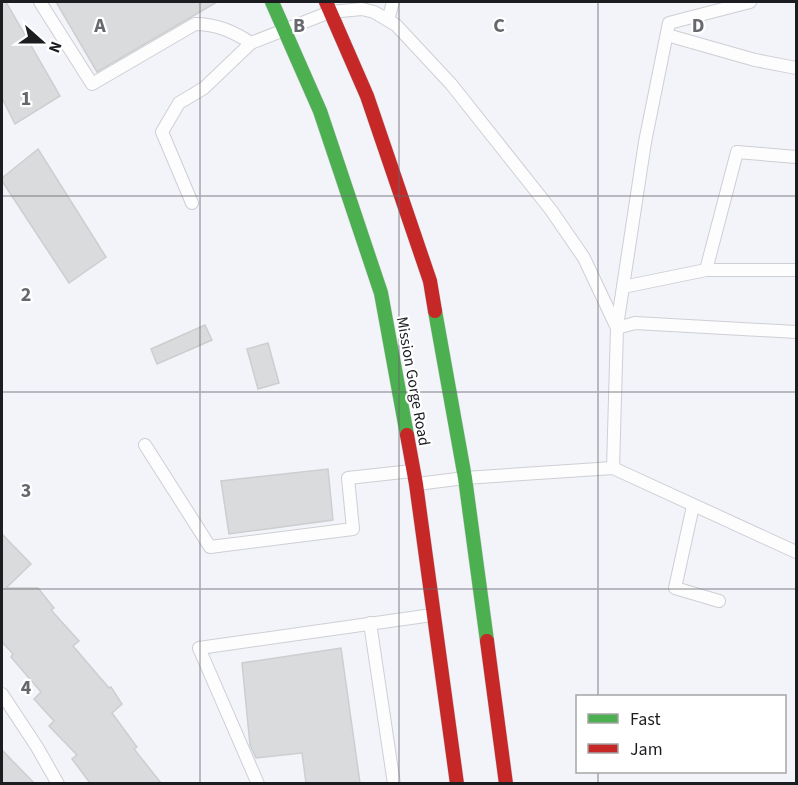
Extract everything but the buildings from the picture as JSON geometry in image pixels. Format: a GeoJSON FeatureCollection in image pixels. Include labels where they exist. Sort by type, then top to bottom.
{"type":"FeatureCollection","features":[{"type":"Feature","properties":{"kind":"main road","name":"Mission Gorge Road"},"geometry":{"type":"LineString","coordinates":[[272,2],[320,111],[381,293],[414,477],[457,783]]}},
{"type":"Feature","properties":{"kind":"main road","name":"Mission Gorge Road"},"geometry":{"type":"LineString","coordinates":[[328,7],[367,96],[430,281],[465,478],[506,783]]}},
{"type":"Feature","properties":{"kind":"lane"},"geometry":{"type":"LineString","coordinates":[[40,2],[92,84],[195,24],[209,24],[224,28],[251,44]]}},
{"type":"Feature","properties":{"kind":"lane"},"geometry":{"type":"LineString","coordinates":[[388,20],[393,2]]}},
{"type":"Feature","properties":{"kind":"lane"},"geometry":{"type":"LineString","coordinates":[[613,468],[616,328],[645,142],[669,23],[750,2]]}},
{"type":"Feature","properties":{"kind":"lane"},"geometry":{"type":"LineString","coordinates":[[192,202],[162,132],[179,103],[204,88],[251,44],[328,7],[374,12],[396,25],[451,84],[551,210],[584,258],[616,328]]}},
{"type":"Feature","properties":{"kind":"lane"},"geometry":{"type":"LineString","coordinates":[[666,35],[755,60],[796,68]]}},
{"type":"Feature","properties":{"kind":"lane"},"geometry":{"type":"LineString","coordinates":[[706,270],[737,152],[796,157]]}},
{"type":"Feature","properties":{"kind":"lane"},"geometry":{"type":"LineString","coordinates":[[623,286],[706,270],[796,270]]}},
{"type":"Feature","properties":{"kind":"lane"},"geometry":{"type":"LineString","coordinates":[[616,328],[635,323],[796,332]]}},
{"type":"Feature","properties":{"kind":"lane"},"geometry":{"type":"LineString","coordinates":[[145,445],[210,548],[353,529],[348,478],[465,478],[613,468],[796,552]]}},
{"type":"Feature","properties":{"kind":"lane"},"geometry":{"type":"LineString","coordinates":[[693,506],[675,588],[719,601]]}},
{"type":"Feature","properties":{"kind":"lane"},"geometry":{"type":"LineString","coordinates":[[258,783],[199,648],[434,615]]}},
{"type":"Feature","properties":{"kind":"lane"},"geometry":{"type":"LineString","coordinates":[[370,623],[394,783]]}},
{"type":"Feature","properties":{"kind":"lane"},"geometry":{"type":"LineString","coordinates":[[2,695],[38,747],[58,783]]}},
{"type":"Feature","properties":{"kind":"traffic: fast"},"geometry":{"type":"LineString","coordinates":[[272,2],[320,111],[381,293],[407,435]]}},
{"type":"Feature","properties":{"kind":"traffic: fast"},"geometry":{"type":"LineString","coordinates":[[435,311],[465,478],[487,641]]}},
{"type":"Feature","properties":{"kind":"traffic: jam"},"geometry":{"type":"LineString","coordinates":[[326,2],[367,96],[430,281],[435,311]]}},
{"type":"Feature","properties":{"kind":"traffic: jam"},"geometry":{"type":"LineString","coordinates":[[407,435],[416,484],[457,784]]}},
{"type":"Feature","properties":{"kind":"traffic: jam"},"geometry":{"type":"LineString","coordinates":[[487,641],[506,784]]}}]}
